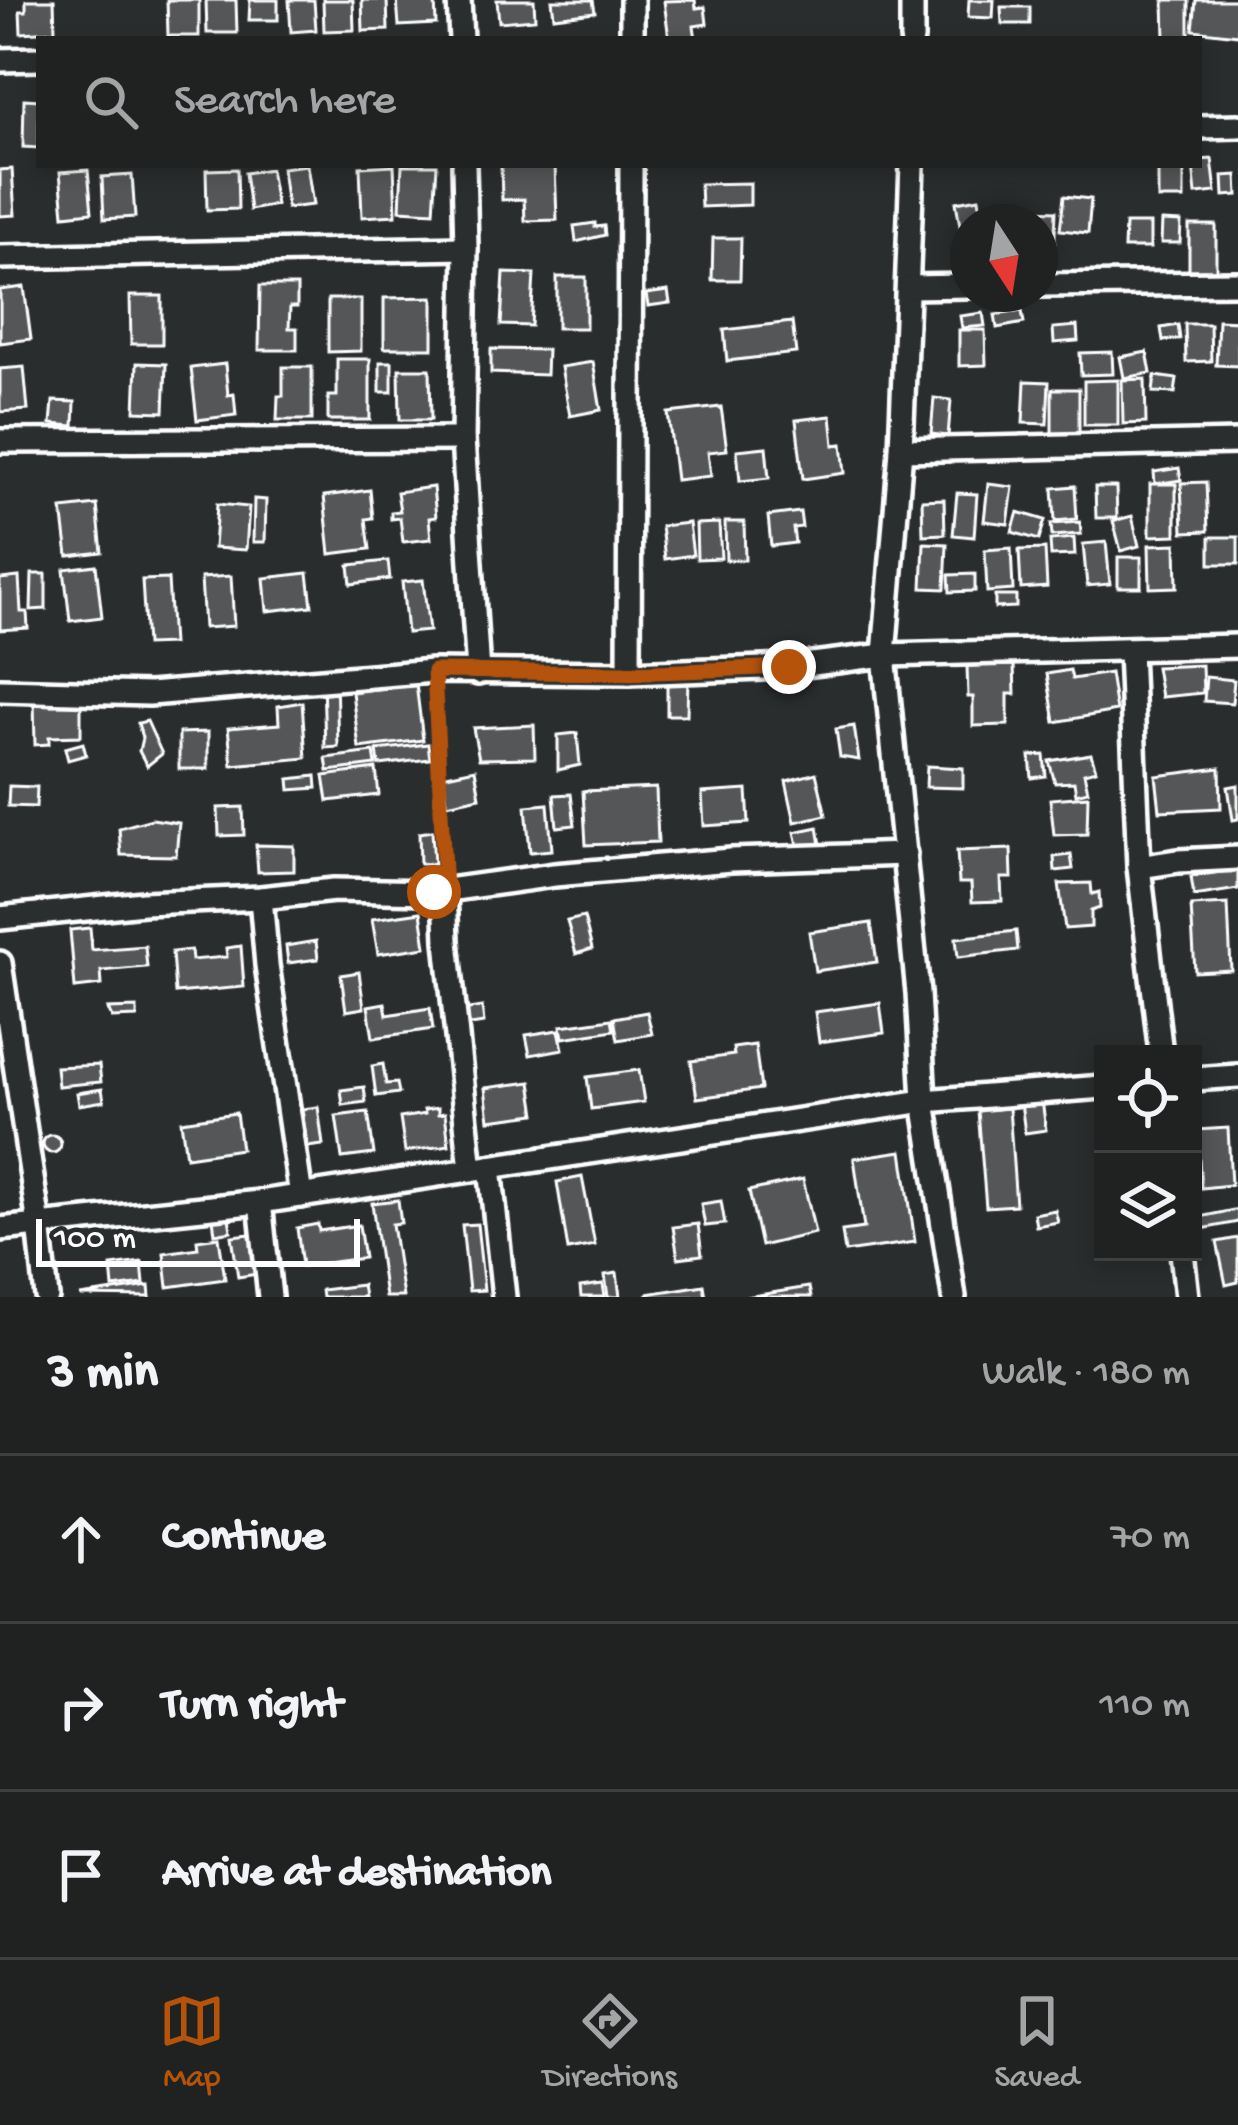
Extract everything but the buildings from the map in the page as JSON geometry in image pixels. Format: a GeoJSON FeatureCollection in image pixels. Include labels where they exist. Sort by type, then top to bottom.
{"type":"FeatureCollection","features":[{"type":"Feature","properties":{"kind":"street"},"geometry":{"type":"LineString","coordinates":[[459,0],[460,36]]}},
{"type":"Feature","properties":{"kind":"street"},"geometry":{"type":"LineString","coordinates":[[632,0],[632,36]]}},
{"type":"Feature","properties":{"kind":"street"},"geometry":{"type":"LineString","coordinates":[[912,0],[912,36]]}},
{"type":"Feature","properties":{"kind":"street"},"geometry":{"type":"LineString","coordinates":[[0,60],[36,59]]}},
{"type":"Feature","properties":{"kind":"street"},"geometry":{"type":"LineString","coordinates":[[1202,127],[1238,126]]}},
{"type":"Feature","properties":{"kind":"street"},"geometry":{"type":"LineString","coordinates":[[464,168],[463,439],[478,673]]}},
{"type":"Feature","properties":{"kind":"street"},"geometry":{"type":"LineString","coordinates":[[628,673],[632,168]]}},
{"type":"Feature","properties":{"kind":"street"},"geometry":{"type":"LineString","coordinates":[[912,168],[901,450],[884,656],[918,993],[924,1101],[954,1297]]}},
{"type":"Feature","properties":{"kind":"street"},"geometry":{"type":"LineString","coordinates":[[0,256],[466,248]]}},
{"type":"Feature","properties":{"kind":"street"},"geometry":{"type":"LineString","coordinates":[[1058,285],[1238,283]]}},
{"type":"Feature","properties":{"kind":"street"},"geometry":{"type":"LineString","coordinates":[[909,287],[950,286]]}},
{"type":"Feature","properties":{"kind":"street"},"geometry":{"type":"LineString","coordinates":[[0,441],[463,439]]}},
{"type":"Feature","properties":{"kind":"street"},"geometry":{"type":"LineString","coordinates":[[901,450],[1238,442]]}},
{"type":"Feature","properties":{"kind":"street"},"geometry":{"type":"LineString","coordinates":[[0,690],[149,694],[434,671],[628,673],[789,667],[884,656],[1238,646]]}},
{"type":"Feature","properties":{"kind":"street"},"geometry":{"type":"LineString","coordinates":[[1130,650],[1139,867],[1160,1045]]}},
{"type":"Feature","properties":{"kind":"street"},"geometry":{"type":"LineString","coordinates":[[0,918],[334,890],[445,891],[554,874],[731,860],[905,854]]}},
{"type":"Feature","properties":{"kind":"street"},"geometry":{"type":"LineString","coordinates":[[1139,867],[1238,858]]}},
{"type":"Feature","properties":{"kind":"street"},"geometry":{"type":"LineString","coordinates":[[445,891],[447,941],[480,1169],[504,1297]]}},
{"type":"Feature","properties":{"kind":"street"},"geometry":{"type":"LineString","coordinates":[[261,898],[301,1196]]}},
{"type":"Feature","properties":{"kind":"street"},"geometry":{"type":"LineString","coordinates":[[0,963],[47,1297]]}},
{"type":"Feature","properties":{"kind":"street"},"geometry":{"type":"LineString","coordinates":[[1202,1078],[1238,1076]]}},
{"type":"Feature","properties":{"kind":"street"},"geometry":{"type":"LineString","coordinates":[[0,1229],[260,1202],[924,1101],[1094,1088]]}},
{"type":"Feature","properties":{"kind":"street"},"geometry":{"type":"LineString","coordinates":[[260,1202],[270,1297]]}},
{"type":"Feature","properties":{"kind":"street"},"geometry":{"type":"LineString","coordinates":[[1183,1261],[1187,1297]]}},
{"type":"Feature","properties":{"kind":"path"},"geometry":{"type":"LineString","coordinates":[[434,671],[445,891]]}},
{"type":"Feature","properties":{"kind":"route"},"geometry":{"type":"LineString","coordinates":[[434,892],[445,891],[434,671],[628,673],[789,667]]}}]}
